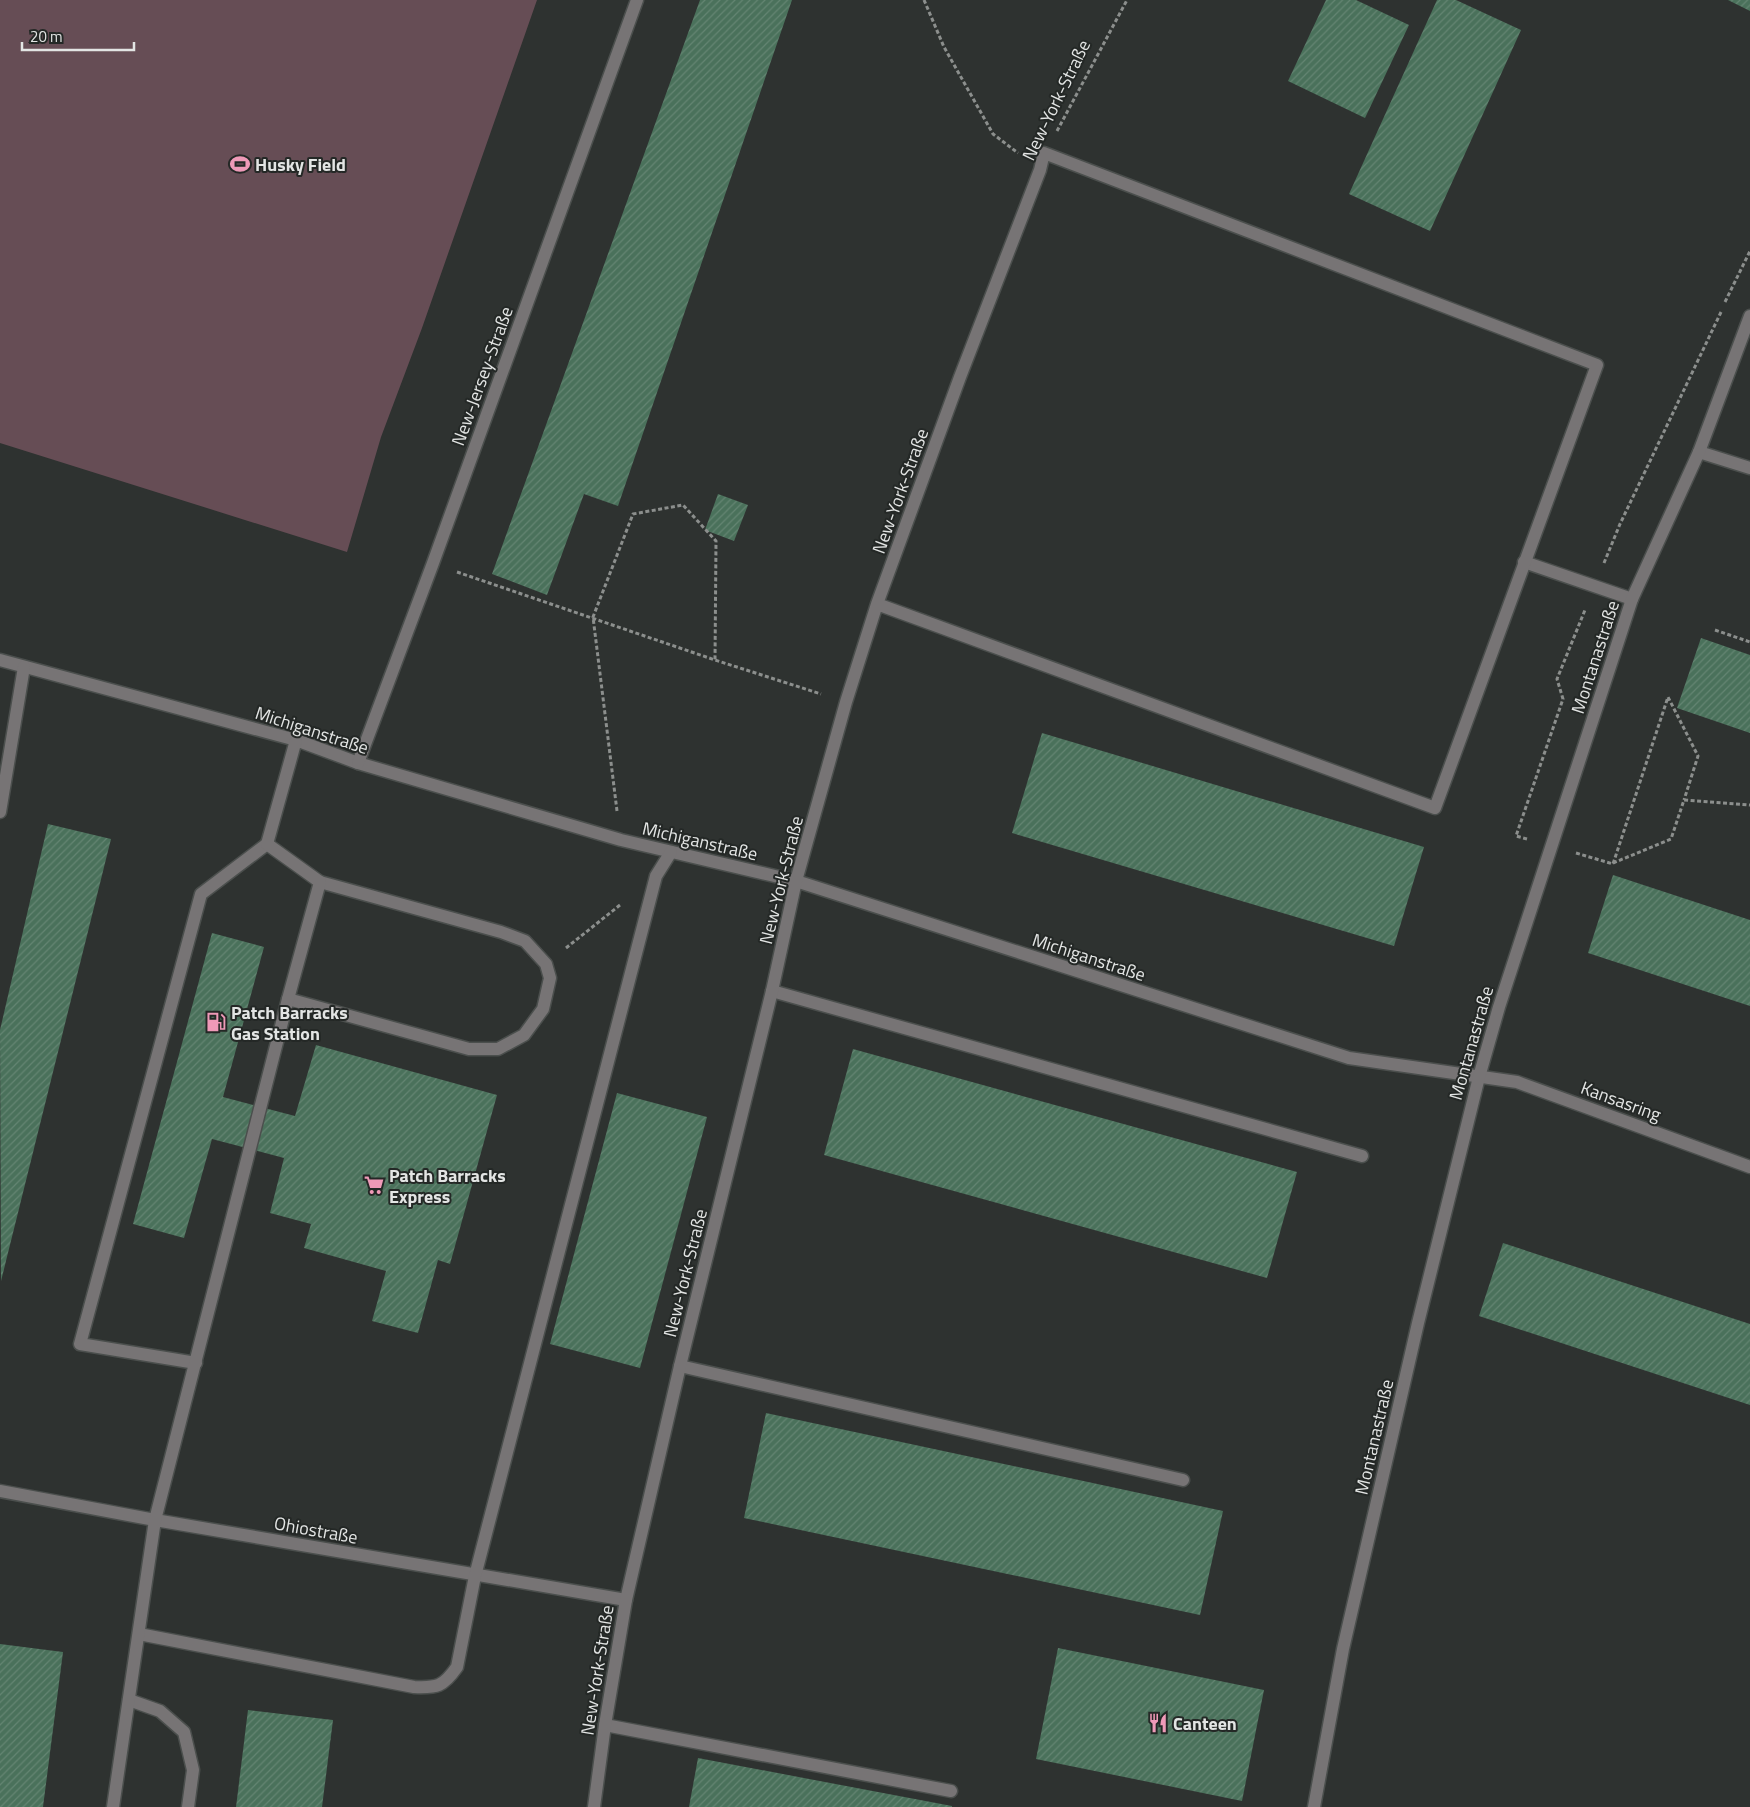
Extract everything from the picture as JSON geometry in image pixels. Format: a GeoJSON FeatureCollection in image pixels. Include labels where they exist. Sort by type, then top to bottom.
{"type":"FeatureCollection","features":[{"type":"Feature","properties":{"kind":"street","name":"New-Jersey-Straße"},"geometry":{"type":"LineString","coordinates":[[358,763],[433,563],[637,0]]}},
{"type":"Feature","properties":{"kind":"street","name":"New-York-Straße"},"geometry":{"type":"LineString","coordinates":[[594,1807],[605,1725],[626,1600],[680,1366],[772,991],[796,881],[846,702],[877,604],[963,368],[1040,170],[1044,153]]}},
{"type":"Feature","properties":{"kind":"street"},"geometry":{"type":"LineString","coordinates":[[877,604],[1435,808],[1597,365],[1044,153]]}},
{"type":"Feature","properties":{"kind":"street","name":"Montanastraße"},"geometry":{"type":"LineString","coordinates":[[1314,1807],[1343,1649],[1418,1323],[1479,1077],[1499,1007],[1632,599],[1699,452],[1750,316]]}},
{"type":"Feature","properties":{"kind":"street"},"geometry":{"type":"LineString","coordinates":[[1699,452],[1750,468]]}},
{"type":"Feature","properties":{"kind":"street"},"geometry":{"type":"LineString","coordinates":[[1524,562],[1632,599]]}},
{"type":"Feature","properties":{"kind":"street","name":"Michiganstraße"},"geometry":{"type":"LineString","coordinates":[[0,660],[296,740],[358,763],[620,840],[796,881],[1349,1058],[1479,1077]]}},
{"type":"Feature","properties":{"kind":"street"},"geometry":{"type":"LineString","coordinates":[[0,812],[24,668]]}},
{"type":"Feature","properties":{"kind":"street"},"geometry":{"type":"LineString","coordinates":[[196,1363],[80,1344],[201,894],[267,844],[296,740]]}},
{"type":"Feature","properties":{"kind":"street"},"geometry":{"type":"LineString","coordinates":[[267,844],[320,882],[501,932],[525,941],[546,964],[550,978],[543,1009],[524,1035],[498,1049],[469,1049],[288,999]]}},
{"type":"Feature","properties":{"kind":"street"},"geometry":{"type":"LineString","coordinates":[[139,1634],[404,1685],[434,1688],[448,1680],[457,1667],[475,1576],[656,876],[671,852]]}},
{"type":"Feature","properties":{"kind":"street"},"geometry":{"type":"LineString","coordinates":[[112,1807],[155,1520],[288,999],[320,882]]}},
{"type":"Feature","properties":{"kind":"street"},"geometry":{"type":"LineString","coordinates":[[772,991],[1362,1156]]}},
{"type":"Feature","properties":{"kind":"street","name":"Kansasring"},"geometry":{"type":"LineString","coordinates":[[1479,1077],[1517,1082],[1750,1167]]}},
{"type":"Feature","properties":{"kind":"street"},"geometry":{"type":"LineString","coordinates":[[680,1366],[1183,1480]]}},
{"type":"Feature","properties":{"kind":"street","name":"Ohiostraße"},"geometry":{"type":"LineString","coordinates":[[0,1491],[475,1576],[626,1600]]}},
{"type":"Feature","properties":{"kind":"street"},"geometry":{"type":"LineString","coordinates":[[129,1700],[160,1711],[184,1732],[193,1770],[188,1807]]}},
{"type":"Feature","properties":{"kind":"street"},"geometry":{"type":"LineString","coordinates":[[605,1725],[951,1791]]}},
{"type":"Feature","properties":{"kind":"path"},"geometry":{"type":"LineString","coordinates":[[924,0],[944,47],[993,134],[1040,170]]}},
{"type":"Feature","properties":{"kind":"path","name":"New-York-Straße"},"geometry":{"type":"LineString","coordinates":[[1044,153],[1127,0]]}},
{"type":"Feature","properties":{"kind":"path"},"geometry":{"type":"LineString","coordinates":[[620,840],[593,618],[633,514],[683,505],[716,541],[715,660]]}},
{"type":"Feature","properties":{"kind":"path"},"geometry":{"type":"LineString","coordinates":[[433,563],[715,660],[846,702]]}},
{"type":"Feature","properties":{"kind":"path"},"geometry":{"type":"LineString","coordinates":[[1715,630],[1750,642]]}},
{"type":"Feature","properties":{"kind":"path"},"geometry":{"type":"LineString","coordinates":[[1613,864],[1672,839],[1684,800],[1750,805]]}},
{"type":"Feature","properties":{"kind":"path"},"geometry":{"type":"LineString","coordinates":[[546,964],[656,876]]}},
{"type":"Feature","properties":{"kind":"shaded area","name":"Husky Field"},"geometry":{"type":"Polygon","coordinates":[[[0,0],[537,0],[422,328],[381,437],[347,552],[0,443],[0,0]]]}},
{"type":"Feature","properties":{"kind":"building"},"geometry":{"type":"Polygon","coordinates":[[[700,0],[792,0],[618,506],[584,494],[547,595],[492,574],[700,0]]]}},
{"type":"Feature","properties":{"kind":"building"},"geometry":{"type":"Polygon","coordinates":[[[1326,0],[1356,0],[1409,25],[1365,118],[1288,81],[1326,0]]]}},
{"type":"Feature","properties":{"kind":"building"},"geometry":{"type":"Polygon","coordinates":[[[1437,0],[1456,0],[1521,30],[1430,231],[1349,194],[1437,0]]]}},
{"type":"Feature","properties":{"kind":"building"},"geometry":{"type":"Polygon","coordinates":[[[1728,0],[1750,0],[1750,11],[1728,0]]]}},
{"type":"Feature","properties":{"kind":"building"},"geometry":{"type":"Polygon","coordinates":[[[718,494],[748,505],[734,541],[705,530],[718,494]]]}},
{"type":"Feature","properties":{"kind":"building"},"geometry":{"type":"Polygon","coordinates":[[[1701,638],[1750,655],[1750,733],[1677,708],[1701,638]]]}},
{"type":"Feature","properties":{"kind":"building"},"geometry":{"type":"Polygon","coordinates":[[[1042,733],[1424,847],[1394,946],[1012,833],[1042,733]]]}},
{"type":"Feature","properties":{"kind":"building"},"geometry":{"type":"Polygon","coordinates":[[[48,824],[111,839],[1,1281],[0,1030],[48,824]]]}},
{"type":"Feature","properties":{"kind":"building"},"geometry":{"type":"Polygon","coordinates":[[[1613,875],[1750,920],[1750,1006],[1588,953],[1613,875]]]}},
{"type":"Feature","properties":{"kind":"building","name":"Patch Barracks Express"},"geometry":{"type":"Polygon","coordinates":[[[212,933],[264,947],[223,1097],[295,1116],[316,1045],[497,1095],[450,1264],[438,1260],[418,1333],[372,1321],[386,1271],[304,1248],[311,1224],[270,1213],[284,1158],[212,1139],[184,1238],[133,1224],[212,933]]]}},
{"type":"Feature","properties":{"kind":"building"},"geometry":{"type":"Polygon","coordinates":[[[853,1049],[1297,1172],[1267,1278],[824,1155],[853,1049]]]}},
{"type":"Feature","properties":{"kind":"building"},"geometry":{"type":"Polygon","coordinates":[[[617,1093],[707,1117],[640,1368],[550,1344],[617,1093]]]}},
{"type":"Feature","properties":{"kind":"building"},"geometry":{"type":"Polygon","coordinates":[[[1503,1243],[1750,1324],[1750,1405],[1479,1316],[1503,1243]]]}},
{"type":"Feature","properties":{"kind":"building"},"geometry":{"type":"Polygon","coordinates":[[[766,1413],[1223,1511],[1200,1615],[744,1518],[766,1413]]]}},
{"type":"Feature","properties":{"kind":"building"},"geometry":{"type":"Polygon","coordinates":[[[0,1644],[63,1652],[43,1807],[0,1807],[0,1644]]]}},
{"type":"Feature","properties":{"kind":"building"},"geometry":{"type":"Polygon","coordinates":[[[1058,1648],[1264,1690],[1242,1801],[1036,1759],[1058,1648]]]}},
{"type":"Feature","properties":{"kind":"building"},"geometry":{"type":"Polygon","coordinates":[[[248,1710],[333,1720],[322,1807],[236,1807],[248,1710]]]}},
{"type":"Feature","properties":{"kind":"building"},"geometry":{"type":"Polygon","coordinates":[[[698,1758],[952,1806],[952,1807],[689,1807],[698,1758]]]}},
{"type":"Feature","properties":{"kind":"place","name":"Husky Field"},"geometry":{"type":"Point","coordinates":[240,164]}},
{"type":"Feature","properties":{"kind":"place","name":"Patch Barracks Gas Station"},"geometry":{"type":"Point","coordinates":[216,1022]}},
{"type":"Feature","properties":{"kind":"place","name":"Patch Barracks Express"},"geometry":{"type":"Point","coordinates":[374,1185]}},
{"type":"Feature","properties":{"kind":"place","name":"Canteen"},"geometry":{"type":"Point","coordinates":[1158,1723]}}]}
